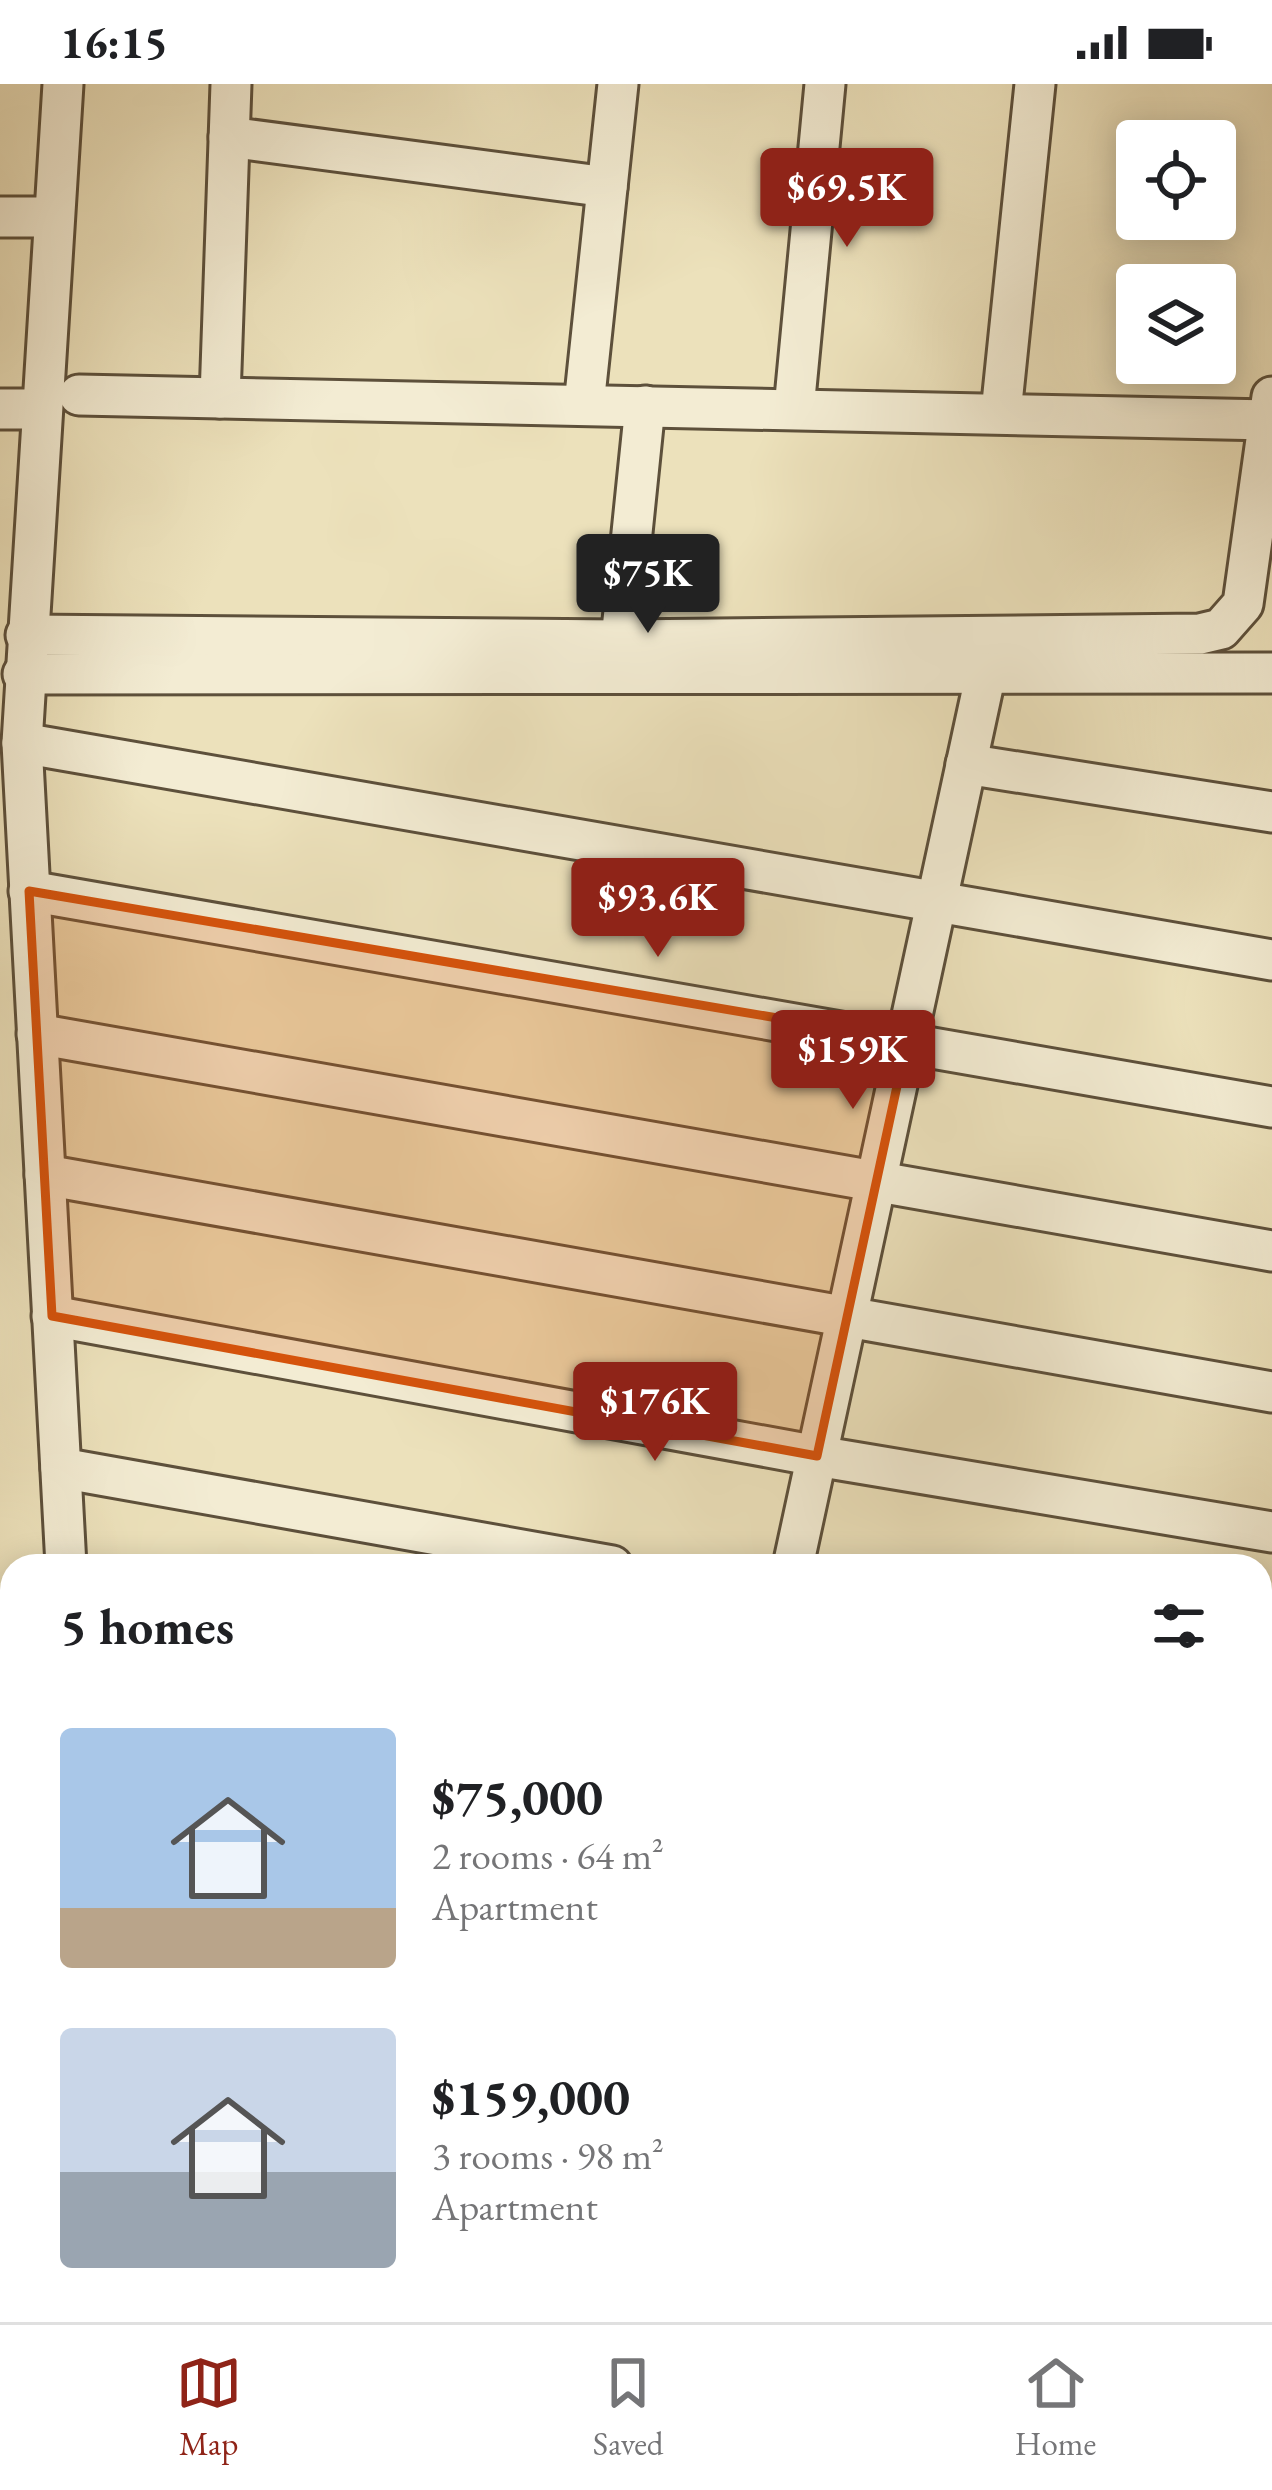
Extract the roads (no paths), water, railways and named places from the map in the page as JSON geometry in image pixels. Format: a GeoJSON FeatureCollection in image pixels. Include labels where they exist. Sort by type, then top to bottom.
{"type":"FeatureCollection","features":[{"type":"Feature","properties":{"kind":"street"},"geometry":{"type":"LineString","coordinates":[[63,84],[41,409],[14,596],[25,654],[14,753],[29,891],[16,935],[37,1034],[65,1554]]}},
{"type":"Feature","properties":{"kind":"street"},"geometry":{"type":"LineString","coordinates":[[220,398],[231,84]]}},
{"type":"Feature","properties":{"kind":"street"},"geometry":{"type":"LineString","coordinates":[[584,405],[618,84]]}},
{"type":"Feature","properties":{"kind":"street"},"geometry":{"type":"LineString","coordinates":[[794,409],[825,84]]}},
{"type":"Feature","properties":{"kind":"street"},"geometry":{"type":"LineString","coordinates":[[1001,413],[1035,84]]}},
{"type":"Feature","properties":{"kind":"street"},"geometry":{"type":"LineString","coordinates":[[229,137],[607,187]]}},
{"type":"Feature","properties":{"kind":"street"},"geometry":{"type":"LineString","coordinates":[[0,217],[54,217]]}},
{"type":"Feature","properties":{"kind":"street"},"geometry":{"type":"LineString","coordinates":[[25,654],[621,640],[1200,634],[1221,628],[1243,604],[1271,409],[1001,413],[80,395]]}},
{"type":"Feature","properties":{"kind":"street"},"geometry":{"type":"LineString","coordinates":[[621,640],[645,406]]}},
{"type":"Feature","properties":{"kind":"street"},"geometry":{"type":"LineString","coordinates":[[0,409],[41,409]]}},
{"type":"Feature","properties":{"kind":"street"},"geometry":{"type":"LineString","coordinates":[[25,654],[986,674],[1272,673]]}},
{"type":"Feature","properties":{"kind":"street"},"geometry":{"type":"LineString","coordinates":[[796,1554],[986,674]]}},
{"type":"Feature","properties":{"kind":"street"},"geometry":{"type":"LineString","coordinates":[[14,753],[937,899],[1272,959]]}},
{"type":"Feature","properties":{"kind":"street"},"geometry":{"type":"LineString","coordinates":[[966,764],[1272,812]]}},
{"type":"Feature","properties":{"kind":"street"},"geometry":{"type":"LineString","coordinates":[[29,891],[1272,1107]]}},
{"type":"Feature","properties":{"kind":"street"},"geometry":{"type":"LineString","coordinates":[[37,1034],[875,1186],[1272,1251]]}},
{"type":"Feature","properties":{"kind":"street"},"geometry":{"type":"LineString","coordinates":[[44,1175],[1272,1392]]}},
{"type":"Feature","properties":{"kind":"street"},"geometry":{"type":"LineString","coordinates":[[52,1316],[817,1456],[1272,1532]]}},
{"type":"Feature","properties":{"kind":"street"},"geometry":{"type":"LineString","coordinates":[[61,1468],[545,1554]]}}]}
